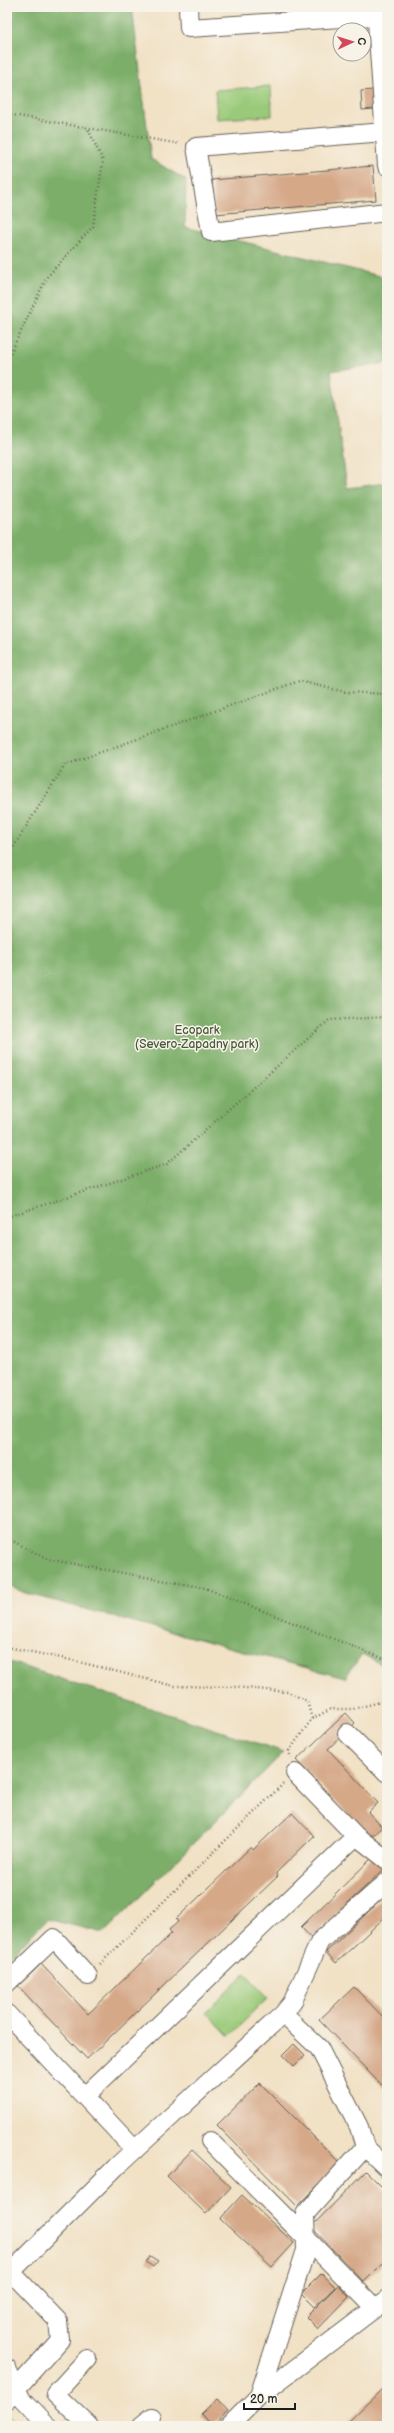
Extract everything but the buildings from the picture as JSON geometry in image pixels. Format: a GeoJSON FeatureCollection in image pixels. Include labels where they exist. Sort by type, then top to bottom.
{"type":"FeatureCollection","features":[{"type":"Feature","properties":{"kind":"lane"},"geometry":{"type":"LineString","coordinates":[[188,7],[189,28],[380,13],[387,166]]}},
{"type":"Feature","properties":{"kind":"lane"},"geometry":{"type":"LineString","coordinates":[[385,132],[196,147],[211,232],[387,212]]}},
{"type":"Feature","properties":{"kind":"lane"},"geometry":{"type":"LineString","coordinates":[[347,1733],[387,1773]]}},
{"type":"Feature","properties":{"kind":"lane"},"geometry":{"type":"LineString","coordinates":[[295,1773],[356,1836],[387,1860]]}},
{"type":"Feature","properties":{"kind":"lane"},"geometry":{"type":"LineString","coordinates":[[85,2096],[356,1836]]}},
{"type":"Feature","properties":{"kind":"lane"},"geometry":{"type":"LineString","coordinates":[[11,2395],[60,2340],[58,2321],[9,2270],[135,2150],[283,2014],[292,2003],[320,1941],[387,1882]]}},
{"type":"Feature","properties":{"kind":"lane"},"geometry":{"type":"LineString","coordinates":[[7,1983],[54,1938],[88,1976]]}},
{"type":"Feature","properties":{"kind":"lane"},"geometry":{"type":"LineString","coordinates":[[7,2014],[135,2150]]}},
{"type":"Feature","properties":{"kind":"lane"},"geometry":{"type":"LineString","coordinates":[[283,2014],[319,2048],[359,2127],[365,2147],[387,2168]]}},
{"type":"Feature","properties":{"kind":"lane"},"geometry":{"type":"LineString","coordinates":[[210,2141],[306,2238],[381,2304],[259,2396],[230,2425]]}},
{"type":"Feature","properties":{"kind":"lane"},"geometry":{"type":"LineString","coordinates":[[259,2396],[306,2250],[305,2214],[365,2147]]}},
{"type":"Feature","properties":{"kind":"lane"},"geometry":{"type":"LineString","coordinates":[[87,2359],[55,2394],[89,2426]]}},
{"type":"Feature","properties":{"kind":"lane"},"geometry":{"type":"LineString","coordinates":[[7,2368],[11,2395],[48,2426]]}},
{"type":"Feature","properties":{"kind":"path"},"geometry":{"type":"LineString","coordinates":[[7,114],[196,147]]}},
{"type":"Feature","properties":{"kind":"path"},"geometry":{"type":"LineString","coordinates":[[7,360],[46,277],[93,226],[104,161],[88,129]]}},
{"type":"Feature","properties":{"kind":"path"},"geometry":{"type":"LineString","coordinates":[[7,857],[65,765],[299,681],[345,692],[387,694]]}},
{"type":"Feature","properties":{"kind":"path"},"geometry":{"type":"LineString","coordinates":[[7,1217],[167,1164],[329,1020],[387,1017]]}},
{"type":"Feature","properties":{"kind":"path"},"geometry":{"type":"LineString","coordinates":[[7,1538],[47,1559],[205,1588],[387,1660]]}},
{"type":"Feature","properties":{"kind":"path"},"geometry":{"type":"LineString","coordinates":[[7,1647],[71,1660],[174,1686],[235,1687],[288,1692],[307,1701],[312,1719]]}},
{"type":"Feature","properties":{"kind":"path"},"geometry":{"type":"LineString","coordinates":[[88,1976],[295,1773],[288,1751],[312,1719],[331,1709],[353,1709],[384,1701],[387,1697]]}},
{"type":"Feature","properties":{"kind":"path"},"geometry":{"type":"LineString","coordinates":[[7,2415],[18,2426]]}},
{"type":"Feature","properties":{"kind":"green space","name":"Ecopark (Severo-Zapadny park)"},"geometry":{"type":"Polygon","coordinates":[[[7,7],[132,7],[151,159],[186,180],[185,227],[387,278],[387,363],[331,371],[347,488],[387,483],[387,1667],[362,1654],[345,1678],[25,1593],[7,1585],[7,7]]]}},
{"type":"Feature","properties":{"kind":"green space"},"geometry":{"type":"Polygon","coordinates":[[[271,86],[272,116],[217,119],[215,90],[271,86]]]}},
{"type":"Feature","properties":{"kind":"green space"},"geometry":{"type":"Polygon","coordinates":[[[7,1661],[284,1752],[104,1933],[47,1919],[7,1960],[7,1661]]]}},
{"type":"Feature","properties":{"kind":"green space"},"geometry":{"type":"Polygon","coordinates":[[[245,1974],[268,1998],[229,2036],[206,2012],[245,1974]]]}}]}
